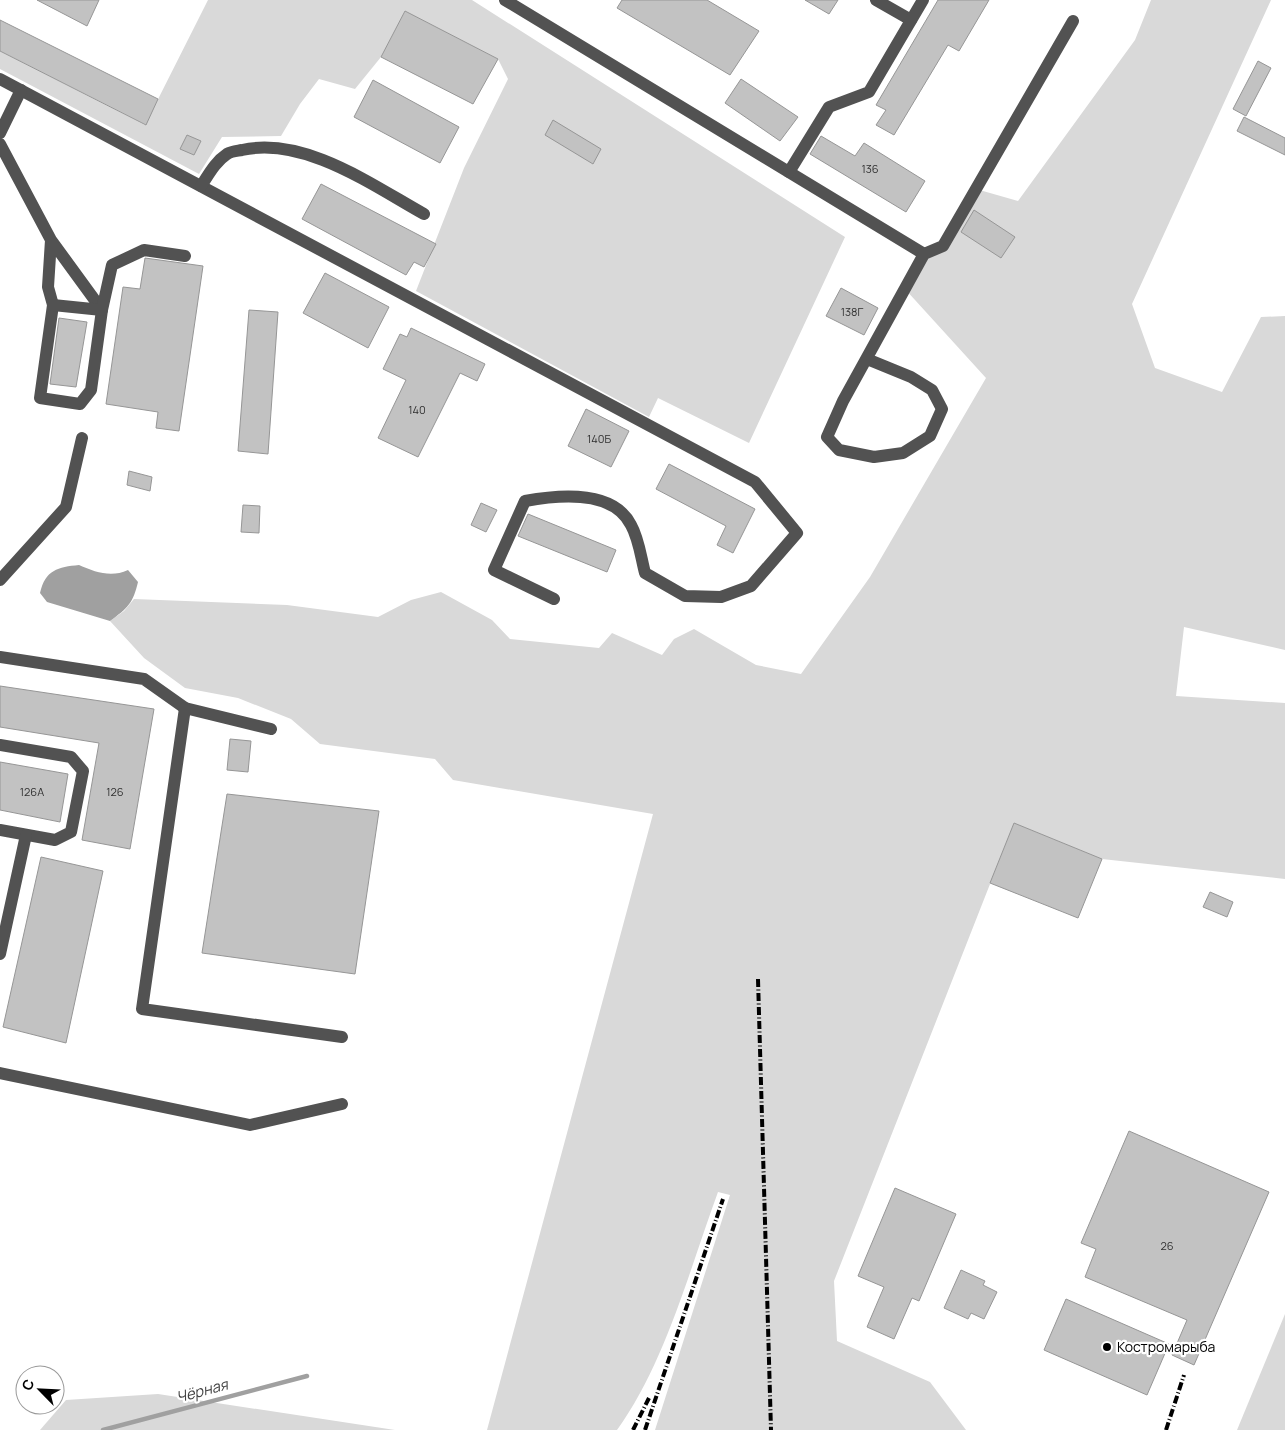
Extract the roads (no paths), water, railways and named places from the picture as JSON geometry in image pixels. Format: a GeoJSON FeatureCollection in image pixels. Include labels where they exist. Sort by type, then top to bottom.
{"type":"FeatureCollection","features":[{"type":"Feature","properties":{"kind":"street"},"geometry":{"type":"LineString","coordinates":[[505,0],[924,254]]}},
{"type":"Feature","properties":{"kind":"street"},"geometry":{"type":"LineString","coordinates":[[876,0],[911,20]]}},
{"type":"Feature","properties":{"kind":"street"},"geometry":{"type":"LineString","coordinates":[[789,172],[829,107],[869,92],[923,0]]}},
{"type":"Feature","properties":{"kind":"street"},"geometry":{"type":"LineString","coordinates":[[867,359],[911,377],[932,390],[942,409],[930,436],[904,453],[874,458],[839,450],[828,437],[867,359],[924,254],[943,246],[1072,21]]}},
{"type":"Feature","properties":{"kind":"street"},"geometry":{"type":"LineString","coordinates":[[0,79],[755,482],[797,533],[751,586],[721,597],[685,596],[645,574],[632,525],[616,506],[585,498],[555,496],[525,501],[494,570],[554,599]]}},
{"type":"Feature","properties":{"kind":"street"},"geometry":{"type":"LineString","coordinates":[[0,133],[21,90]]}},
{"type":"Feature","properties":{"kind":"street"},"geometry":{"type":"LineString","coordinates":[[0,144],[51,240],[102,310]]}},
{"type":"Feature","properties":{"kind":"street"},"geometry":{"type":"LineString","coordinates":[[201,186],[216,163],[229,153],[253,147],[280,148],[338,166],[424,214]]}},
{"type":"Feature","properties":{"kind":"street"},"geometry":{"type":"LineString","coordinates":[[51,240],[48,287],[53,305],[40,398],[80,404],[91,390],[102,310],[112,265],[144,250],[185,256]]}},
{"type":"Feature","properties":{"kind":"street"},"geometry":{"type":"LineString","coordinates":[[53,305],[102,310]]}},
{"type":"Feature","properties":{"kind":"street"},"geometry":{"type":"LineString","coordinates":[[0,580],[66,507],[82,438]]}},
{"type":"Feature","properties":{"kind":"street"},"geometry":{"type":"LineString","coordinates":[[0,657],[144,679],[185,708],[271,729]]}},
{"type":"Feature","properties":{"kind":"street"},"geometry":{"type":"LineString","coordinates":[[185,708],[142,1009],[342,1037]]}},
{"type":"Feature","properties":{"kind":"street"},"geometry":{"type":"LineString","coordinates":[[0,745],[71,757],[83,771],[71,832],[55,840],[0,830]]}},
{"type":"Feature","properties":{"kind":"street"},"geometry":{"type":"LineString","coordinates":[[0,954],[26,835]]}},
{"type":"Feature","properties":{"kind":"street"},"geometry":{"type":"LineString","coordinates":[[0,1072],[250,1125],[342,1104]]}},
{"type":"Feature","properties":{"kind":"waterway","name":"Чёрная"},"geometry":{"type":"LineString","coordinates":[[103,1430],[307,1376]]}},
{"type":"Feature","properties":{"kind":"railway"},"geometry":{"type":"LineString","coordinates":[[758,979],[771,1430]]}},
{"type":"Feature","properties":{"kind":"railway"},"geometry":{"type":"LineString","coordinates":[[645,1430],[723,1199]]}},
{"type":"Feature","properties":{"kind":"railway"},"geometry":{"type":"LineString","coordinates":[[1166,1430],[1184,1375]]}},
{"type":"Feature","properties":{"kind":"railway"},"geometry":{"type":"LineString","coordinates":[[633,1430],[649,1398]]}},
{"type":"Feature","properties":{"kind":"place","name":"Костромарыба"},"geometry":{"type":"Point","coordinates":[1107,1347]}}]}
